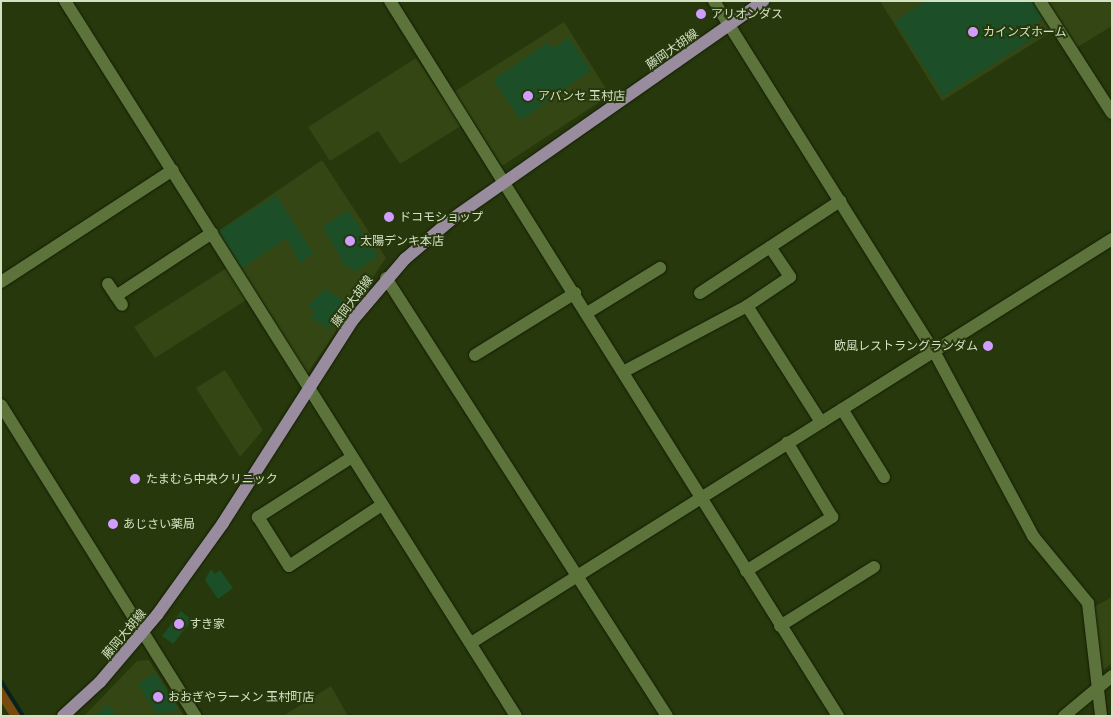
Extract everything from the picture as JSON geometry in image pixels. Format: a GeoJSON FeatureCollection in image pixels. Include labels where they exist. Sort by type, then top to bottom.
{"type":"FeatureCollection","features":[{"type":"Feature","properties":{"kind":"main road","name":"藤岡大胡線"},"geometry":{"type":"LineString","coordinates":[[62,716],[143,633],[224,523],[309,386],[386,278],[433,234],[763,1]]}},
{"type":"Feature","properties":{"kind":"street"},"geometry":{"type":"LineString","coordinates":[[65,1],[516,716]]}},
{"type":"Feature","properties":{"kind":"street"},"geometry":{"type":"LineString","coordinates":[[390,1],[507,183],[702,496],[780,626],[838,716]]}},
{"type":"Feature","properties":{"kind":"street"},"geometry":{"type":"LineString","coordinates":[[714,1],[935,353],[1033,536],[1088,603],[1101,716]]}},
{"type":"Feature","properties":{"kind":"street"},"geometry":{"type":"LineString","coordinates":[[1040,1],[1112,113]]}},
{"type":"Feature","properties":{"kind":"street"},"geometry":{"type":"LineString","coordinates":[[1,282],[173,170]]}},
{"type":"Feature","properties":{"kind":"street"},"geometry":{"type":"LineString","coordinates":[[700,293],[840,201]]}},
{"type":"Feature","properties":{"kind":"street"},"geometry":{"type":"LineString","coordinates":[[108,284],[119,300],[212,233]]}},
{"type":"Feature","properties":{"kind":"street"},"geometry":{"type":"LineString","coordinates":[[471,643],[787,442],[935,353],[1112,239]]}},
{"type":"Feature","properties":{"kind":"street"},"geometry":{"type":"LineString","coordinates":[[623,372],[747,306],[790,277],[770,247]]}},
{"type":"Feature","properties":{"kind":"street"},"geometry":{"type":"LineString","coordinates":[[587,313],[660,268]]}},
{"type":"Feature","properties":{"kind":"street"},"geometry":{"type":"LineString","coordinates":[[386,278],[667,716]]}},
{"type":"Feature","properties":{"kind":"street"},"geometry":{"type":"LineString","coordinates":[[474,355],[575,293]]}},
{"type":"Feature","properties":{"kind":"street"},"geometry":{"type":"LineString","coordinates":[[747,306],[821,422]]}},
{"type":"Feature","properties":{"kind":"street"},"geometry":{"type":"LineString","coordinates":[[1,405],[195,716]]}},
{"type":"Feature","properties":{"kind":"street"},"geometry":{"type":"LineString","coordinates":[[842,409],[884,477]]}},
{"type":"Feature","properties":{"kind":"street"},"geometry":{"type":"LineString","coordinates":[[746,571],[832,517],[787,442]]}},
{"type":"Feature","properties":{"kind":"street"},"geometry":{"type":"LineString","coordinates":[[352,457],[258,516],[289,566],[382,505]]}},
{"type":"Feature","properties":{"kind":"street"},"geometry":{"type":"LineString","coordinates":[[780,626],[874,567]]}},
{"type":"Feature","properties":{"kind":"street"},"geometry":{"type":"LineString","coordinates":[[1064,716],[1112,676]]}},
{"type":"Feature","properties":{"kind":"shaded area"},"geometry":{"type":"Polygon","coordinates":[[[880,1],[1112,1],[1112,26],[1076,48],[1061,26],[942,101],[880,1]]]}},
{"type":"Feature","properties":{"kind":"shaded area"},"geometry":{"type":"Polygon","coordinates":[[[564,22],[610,95],[502,166],[472,119],[400,164],[378,131],[330,161],[308,127],[416,58],[443,99],[564,22]]]}},
{"type":"Feature","properties":{"kind":"shaded area"},"geometry":{"type":"Polygon","coordinates":[[[322,160],[386,258],[307,374],[257,293],[155,358],[134,327],[236,262],[217,232],[322,160]]]}},
{"type":"Feature","properties":{"kind":"shaded area"},"geometry":{"type":"Polygon","coordinates":[[[225,370],[263,430],[240,457],[196,388],[225,370]]]}},
{"type":"Feature","properties":{"kind":"shaded area"},"geometry":{"type":"Polygon","coordinates":[[[1112,597],[1112,663],[1102,671],[1094,607],[1112,597]]]}},
{"type":"Feature","properties":{"kind":"shaded area"},"geometry":{"type":"Polygon","coordinates":[[[149,660],[184,716],[84,716],[137,661],[149,660]]]}},
{"type":"Feature","properties":{"kind":"shaded area"},"geometry":{"type":"Polygon","coordinates":[[[1,683],[22,716],[10,716],[1,702],[1,683]]]}},
{"type":"Feature","properties":{"kind":"shaded area"},"geometry":{"type":"Polygon","coordinates":[[[331,686],[348,716],[283,716],[331,686]]]}},
{"type":"Feature","properties":{"kind":"building"},"geometry":{"type":"Polygon","coordinates":[[[926,1],[1032,1],[1043,18],[1032,25],[1038,35],[943,96],[895,21],[926,1]]]}},
{"type":"Feature","properties":{"kind":"building"},"geometry":{"type":"Polygon","coordinates":[[[569,38],[591,70],[521,120],[493,80],[548,42],[552,49],[569,38]]]}},
{"type":"Feature","properties":{"kind":"building"},"geometry":{"type":"Polygon","coordinates":[[[276,195],[313,253],[300,263],[287,238],[242,268],[219,231],[276,195]]]}},
{"type":"Feature","properties":{"kind":"building","name":"太陽デンキ本店"},"geometry":{"type":"Polygon","coordinates":[[[348,210],[378,256],[354,272],[351,266],[347,269],[323,227],[348,210]]]}},
{"type":"Feature","properties":{"kind":"building"},"geometry":{"type":"Polygon","coordinates":[[[325,289],[346,302],[329,329],[311,318],[315,311],[308,307],[325,289]]]}},
{"type":"Feature","properties":{"kind":"building"},"geometry":{"type":"Polygon","coordinates":[[[211,569],[215,574],[220,570],[233,588],[218,599],[205,580],[211,569]]]}},
{"type":"Feature","properties":{"kind":"building"},"geometry":{"type":"Polygon","coordinates":[[[181,611],[192,620],[173,644],[162,636],[181,611]]]}},
{"type":"Feature","properties":{"kind":"building"},"geometry":{"type":"Polygon","coordinates":[[[155,673],[178,708],[168,714],[166,710],[158,715],[138,684],[155,673]]]}},
{"type":"Feature","properties":{"kind":"building"},"geometry":{"type":"Polygon","coordinates":[[[108,705],[117,716],[95,716],[108,705]]]}},
{"type":"Feature","properties":{"kind":"waterway"},"geometry":{"type":"LineString","coordinates":[[1,681],[23,716]]}},
{"type":"Feature","properties":{"kind":"place","name":"アリオンダス"},"geometry":{"type":"Point","coordinates":[701,14]}},
{"type":"Feature","properties":{"kind":"place","name":"カインズホーム"},"geometry":{"type":"Point","coordinates":[973,32]}},
{"type":"Feature","properties":{"kind":"place","name":"アバンセ 玉村店"},"geometry":{"type":"Point","coordinates":[528,96]}},
{"type":"Feature","properties":{"kind":"place","name":"ドコモショップ"},"geometry":{"type":"Point","coordinates":[389,217]}},
{"type":"Feature","properties":{"kind":"place","name":"太陽デンキ本店"},"geometry":{"type":"Point","coordinates":[350,241]}},
{"type":"Feature","properties":{"kind":"place","name":"欧風レストラングランダム"},"geometry":{"type":"Point","coordinates":[988,346]}},
{"type":"Feature","properties":{"kind":"place","name":"たまむら中央クリニック"},"geometry":{"type":"Point","coordinates":[135,479]}},
{"type":"Feature","properties":{"kind":"place","name":"あじさい薬局"},"geometry":{"type":"Point","coordinates":[113,524]}},
{"type":"Feature","properties":{"kind":"place","name":"すき家"},"geometry":{"type":"Point","coordinates":[179,624]}},
{"type":"Feature","properties":{"kind":"place","name":"おおぎやラーメン 玉村町店"},"geometry":{"type":"Point","coordinates":[158,697]}}]}
